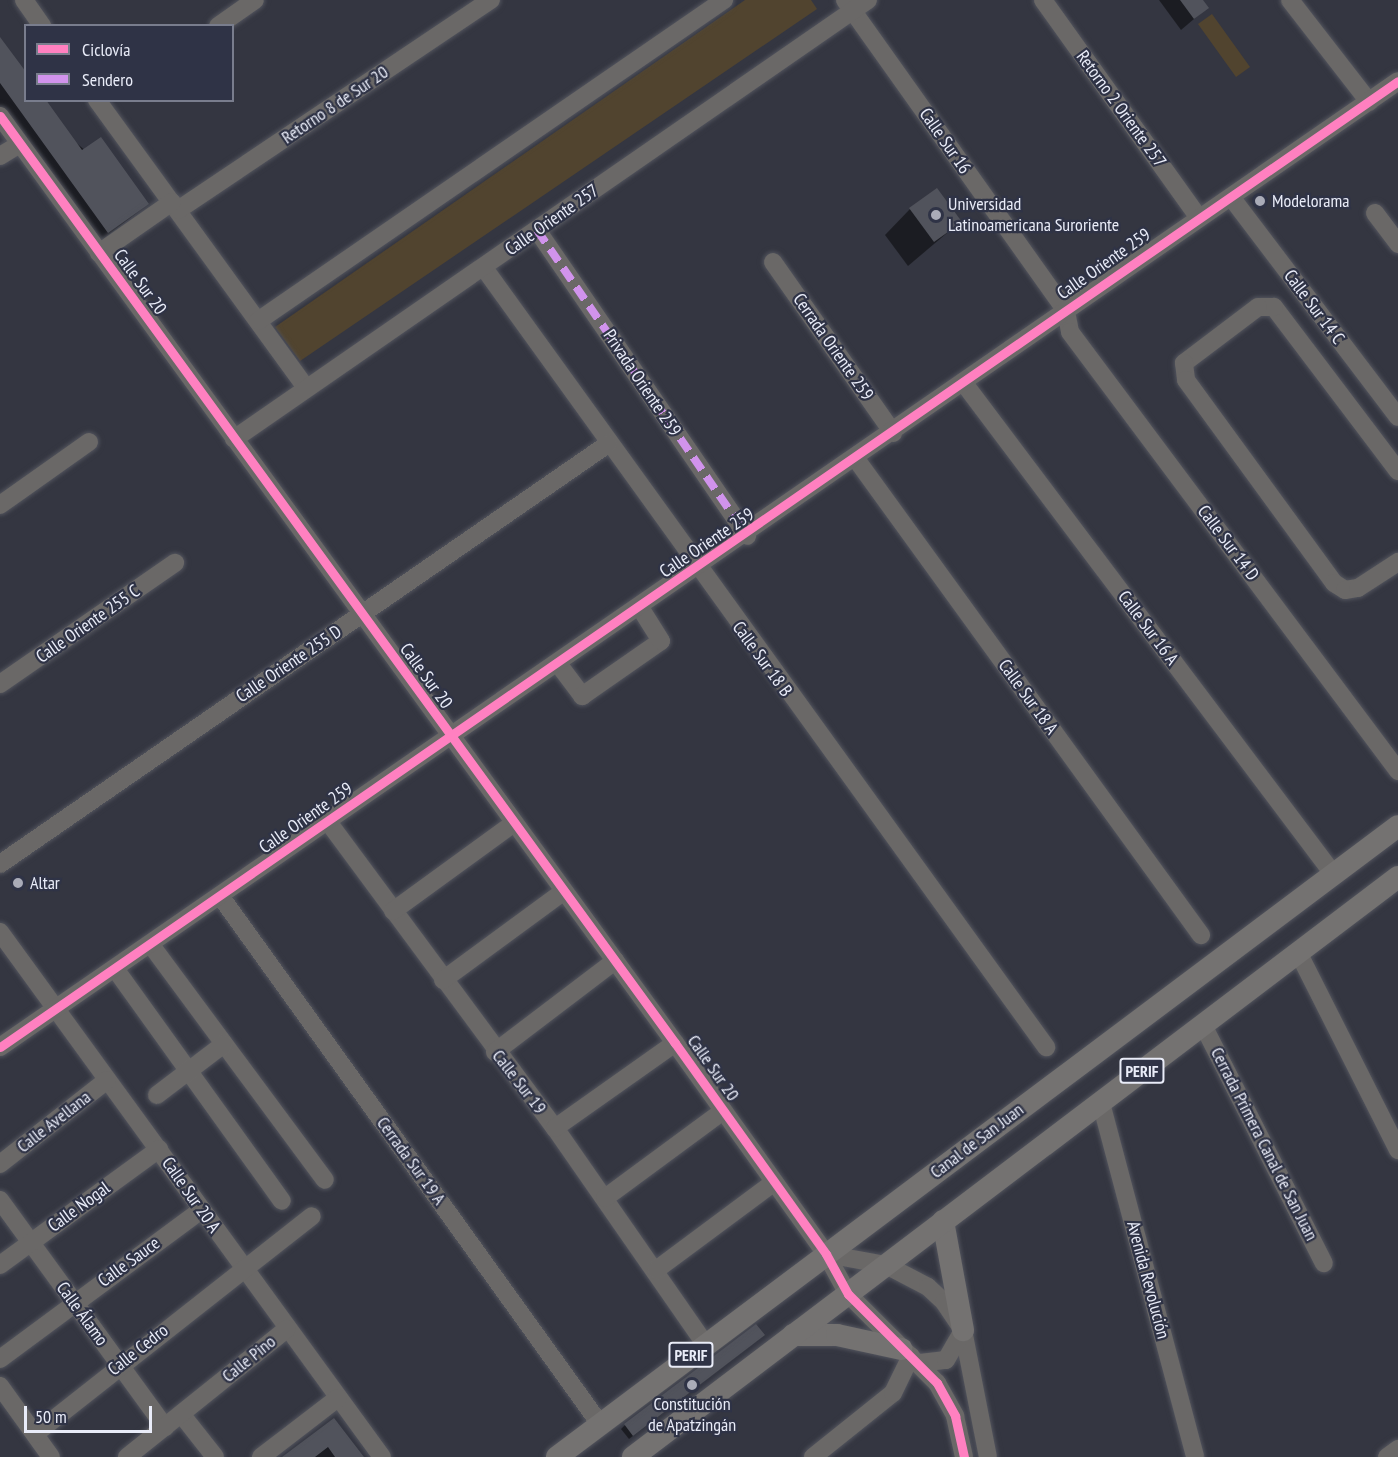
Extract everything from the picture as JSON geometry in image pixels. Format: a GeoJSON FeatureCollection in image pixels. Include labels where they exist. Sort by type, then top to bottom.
{"type":"FeatureCollection","features":[{"type":"Feature","properties":{"kind":"main road","name":"Canal de San Juan"},"geometry":{"type":"LineString","coordinates":[[556,1457],[1398,826]]}},
{"type":"Feature","properties":{"kind":"main road","name":"PERIF"},"geometry":{"type":"LineString","coordinates":[[633,1457],[1398,877]]}},
{"type":"Feature","properties":{"kind":"main road"},"geometry":{"type":"LineString","coordinates":[[943,1221],[963,1330]]}},
{"type":"Feature","properties":{"kind":"main road"},"geometry":{"type":"LineString","coordinates":[[793,1335],[837,1335],[911,1356]]}},
{"type":"Feature","properties":{"kind":"street"},"geometry":{"type":"LineString","coordinates":[[221,24],[255,0]]}},
{"type":"Feature","properties":{"kind":"street","name":"Retorno 8 de Sur 20"},"geometry":{"type":"LineString","coordinates":[[99,254],[491,0]]}},
{"type":"Feature","properties":{"kind":"street"},"geometry":{"type":"LineString","coordinates":[[258,321],[724,0]]}},
{"type":"Feature","properties":{"kind":"street","name":"Calle Oriente 257"},"geometry":{"type":"LineString","coordinates":[[234,439],[484,268],[849,5],[868,0]]}},
{"type":"Feature","properties":{"kind":"street","name":"Retorno 2 Oriente 257"},"geometry":{"type":"LineString","coordinates":[[1043,0],[1199,218]]}},
{"type":"Feature","properties":{"kind":"street"},"geometry":{"type":"LineString","coordinates":[[1290,0],[1368,102]]}},
{"type":"Feature","properties":{"kind":"street"},"geometry":{"type":"LineString","coordinates":[[31,3],[41,24]]}},
{"type":"Feature","properties":{"kind":"street","name":"Calle Sur 16"},"geometry":{"type":"LineString","coordinates":[[849,5],[1066,310]]}},
{"type":"Feature","properties":{"kind":"street","name":"Calle Oriente 259"},"geometry":{"type":"LineString","coordinates":[[0,1047],[116,970],[450,737],[747,536],[1066,310],[1398,81]]}},
{"type":"Feature","properties":{"kind":"street"},"geometry":{"type":"LineString","coordinates":[[102,102],[306,388]]}},
{"type":"Feature","properties":{"kind":"street","name":"Calle Sur 20"},"geometry":{"type":"LineString","coordinates":[[0,116],[675,1043],[826,1254],[848,1294],[937,1383]]}},
{"type":"Feature","properties":{"kind":"street"},"geometry":{"type":"LineString","coordinates":[[0,156],[20,144]]}},
{"type":"Feature","properties":{"kind":"street","name":"Calle Sur 14 C"},"geometry":{"type":"LineString","coordinates":[[1231,197],[1398,418]]}},
{"type":"Feature","properties":{"kind":"street"},"geometry":{"type":"LineString","coordinates":[[1375,213],[1398,244]]}},
{"type":"Feature","properties":{"kind":"street","name":"Privada Oriente 259"},"geometry":{"type":"LineString","coordinates":[[537,230],[747,536]]}},
{"type":"Feature","properties":{"kind":"street","name":"Cerrada Oriente 259"},"geometry":{"type":"LineString","coordinates":[[773,262],[893,433]]}},
{"type":"Feature","properties":{"kind":"street","name":"Calle Sur 18 B"},"geometry":{"type":"LineString","coordinates":[[484,268],[697,570],[1046,1047]]}},
{"type":"Feature","properties":{"kind":"street"},"geometry":{"type":"LineString","coordinates":[[1398,471],[1372,434],[1269,305],[1258,307],[1181,368],[1334,583],[1358,588],[1398,562]]}},
{"type":"Feature","properties":{"kind":"street","name":"Calle Sur 14 D"},"geometry":{"type":"LineString","coordinates":[[1066,310],[1070,332],[1398,771]]}},
{"type":"Feature","properties":{"kind":"street","name":"Calle Sur 16 A"},"geometry":{"type":"LineString","coordinates":[[963,382],[1334,874]]}},
{"type":"Feature","properties":{"kind":"street"},"geometry":{"type":"LineString","coordinates":[[1372,434],[1398,418]]}},
{"type":"Feature","properties":{"kind":"street"},"geometry":{"type":"LineString","coordinates":[[0,505],[89,442]]}},
{"type":"Feature","properties":{"kind":"street","name":"Calle Oriente 255 D"},"geometry":{"type":"LineString","coordinates":[[0,864],[608,444]]}},
{"type":"Feature","properties":{"kind":"street","name":"Calle Sur 18 A"},"geometry":{"type":"LineString","coordinates":[[856,459],[1201,934]]}},
{"type":"Feature","properties":{"kind":"street","name":"Calle Oriente 255 C"},"geometry":{"type":"LineString","coordinates":[[0,684],[175,563]]}},
{"type":"Feature","properties":{"kind":"street"},"geometry":{"type":"LineString","coordinates":[[559,664],[582,696],[661,641],[640,608]]}},
{"type":"Feature","properties":{"kind":"street","name":"Calle Sur 19"},"geometry":{"type":"LineString","coordinates":[[329,823],[495,1052],[555,1128],[656,1270],[705,1344]]}},
{"type":"Feature","properties":{"kind":"street"},"geometry":{"type":"LineString","coordinates":[[393,911],[514,823]]}},
{"type":"Feature","properties":{"kind":"street"},"geometry":{"type":"LineString","coordinates":[[443,981],[564,891]]}},
{"type":"Feature","properties":{"kind":"street","name":"Cerrada Sur 19 A"},"geometry":{"type":"LineString","coordinates":[[221,897],[600,1424]]}},
{"type":"Feature","properties":{"kind":"street","name":"Calle Sur 20 A"},"geometry":{"type":"LineString","coordinates":[[0,932],[159,1149],[242,1268],[382,1457]]}},
{"type":"Feature","properties":{"kind":"street"},"geometry":{"type":"LineString","coordinates":[[151,945],[326,1180]]}},
{"type":"Feature","properties":{"kind":"street"},"geometry":{"type":"LineString","coordinates":[[1298,952],[1398,1150]]}},
{"type":"Feature","properties":{"kind":"street"},"geometry":{"type":"LineString","coordinates":[[495,1052],[615,961]]}},
{"type":"Feature","properties":{"kind":"street"},"geometry":{"type":"LineString","coordinates":[[116,970],[282,1201]]}},
{"type":"Feature","properties":{"kind":"street","name":"Cerrada Primera Canal de San Juan"},"geometry":{"type":"LineString","coordinates":[[1203,1025],[1324,1263]]}},
{"type":"Feature","properties":{"kind":"street"},"geometry":{"type":"LineString","coordinates":[[555,1128],[675,1043]]}},
{"type":"Feature","properties":{"kind":"street"},"geometry":{"type":"LineString","coordinates":[[157,1095],[225,1044]]}},
{"type":"Feature","properties":{"kind":"street","name":"Calle Avellana"},"geometry":{"type":"LineString","coordinates":[[0,1164],[107,1080]]}},
{"type":"Feature","properties":{"kind":"street","name":"Avenida Revolución"},"geometry":{"type":"LineString","coordinates":[[1101,1103],[1195,1457]]}},
{"type":"Feature","properties":{"kind":"street"},"geometry":{"type":"LineString","coordinates":[[605,1198],[723,1111]]}},
{"type":"Feature","properties":{"kind":"street","name":"Calle Nogal"},"geometry":{"type":"LineString","coordinates":[[0,1265],[159,1149]]}},
{"type":"Feature","properties":{"kind":"street"},"geometry":{"type":"LineString","coordinates":[[656,1270],[773,1183]]}},
{"type":"Feature","properties":{"kind":"street","name":"Calle Álamo"},"geometry":{"type":"LineString","coordinates":[[0,1200],[165,1427]]}},
{"type":"Feature","properties":{"kind":"street","name":"Calle Sauce"},"geometry":{"type":"LineString","coordinates":[[0,1359],[201,1210]]}},
{"type":"Feature","properties":{"kind":"street","name":"Calle Cedro"},"geometry":{"type":"LineString","coordinates":[[35,1434],[118,1365],[312,1216]]}},
{"type":"Feature","properties":{"kind":"street"},"geometry":{"type":"LineString","coordinates":[[826,1254],[886,1265],[928,1287],[963,1330],[988,1457]]}},
{"type":"Feature","properties":{"kind":"street","name":"Calle Pino"},"geometry":{"type":"LineString","coordinates":[[127,1457],[287,1329]]}},
{"type":"Feature","properties":{"kind":"street"},"geometry":{"type":"LineString","coordinates":[[813,1457],[902,1383],[911,1356],[946,1360],[963,1330]]}},
{"type":"Feature","properties":{"kind":"street"},"geometry":{"type":"LineString","coordinates":[[963,1330],[966,1406],[976,1457]]}},
{"type":"Feature","properties":{"kind":"street"},"geometry":{"type":"LineString","coordinates":[[902,1383],[937,1383],[966,1406]]}},
{"type":"Feature","properties":{"kind":"street"},"geometry":{"type":"LineString","coordinates":[[937,1383],[955,1416],[964,1457]]}},
{"type":"Feature","properties":{"kind":"street"},"geometry":{"type":"LineString","coordinates":[[0,1386],[51,1457]]}},
{"type":"Feature","properties":{"kind":"street"},"geometry":{"type":"LineString","coordinates":[[261,1457],[338,1398]]}},
{"type":"Feature","properties":{"kind":"street"},"geometry":{"type":"LineString","coordinates":[[182,1415],[215,1457]]}},
{"type":"Feature","properties":{"kind":"street"},"geometry":{"type":"LineString","coordinates":[[1387,1457],[1398,1449]]}},
{"type":"Feature","properties":{"kind":"shaded area"},"geometry":{"type":"Polygon","coordinates":[[[745,0],[811,0],[817,9],[300,361],[275,327],[745,0]]]}},
{"type":"Feature","properties":{"kind":"shaded area"},"geometry":{"type":"Polygon","coordinates":[[[1212,14],[1250,67],[1236,77],[1198,24],[1212,14]]]}},
{"type":"Feature","properties":{"kind":"building"},"geometry":{"type":"Polygon","coordinates":[[[1180,0],[1203,0],[1209,8],[1194,19],[1180,0]]]}},
{"type":"Feature","properties":{"kind":"building"},"geometry":{"type":"Polygon","coordinates":[[[0,37],[24,69],[24,102],[47,102],[82,150],[101,137],[149,204],[108,233],[0,83],[0,37]]]}},
{"type":"Feature","properties":{"kind":"building","name":"Universidad Latinoamericana Suroriente"},"geometry":{"type":"Polygon","coordinates":[[[937,188],[962,222],[934,242],[909,208],[937,188]]]}},
{"type":"Feature","properties":{"kind":"building"},"geometry":{"type":"Polygon","coordinates":[[[756,1324],[765,1335],[633,1436],[624,1424],[756,1324]]]}},
{"type":"Feature","properties":{"kind":"building"},"geometry":{"type":"Polygon","coordinates":[[[334,1418],[364,1457],[335,1457],[328,1447],[315,1457],[282,1457],[334,1418]]]}},
{"type":"Feature","properties":{"kind":"marked path"},"geometry":{"type":"LineString","coordinates":[[537,230],[747,536]]}},
{"type":"Feature","properties":{"kind":"cycle path"},"geometry":{"type":"LineString","coordinates":[[0,1047],[1398,81]]}},
{"type":"Feature","properties":{"kind":"cycle path"},"geometry":{"type":"LineString","coordinates":[[0,116],[675,1043],[826,1254],[848,1294],[937,1383],[955,1416],[964,1457]]}},
{"type":"Feature","properties":{"kind":"place","name":"Modelorama"},"geometry":{"type":"Point","coordinates":[1260,201]}},
{"type":"Feature","properties":{"kind":"place","name":"Universidad Latinoamericana Suroriente"},"geometry":{"type":"Point","coordinates":[936,215]}},
{"type":"Feature","properties":{"kind":"place","name":"Altar"},"geometry":{"type":"Point","coordinates":[18,883]}},
{"type":"Feature","properties":{"kind":"place","name":"Constitución de Apatzingán"},"geometry":{"type":"Point","coordinates":[692,1385]}}]}
